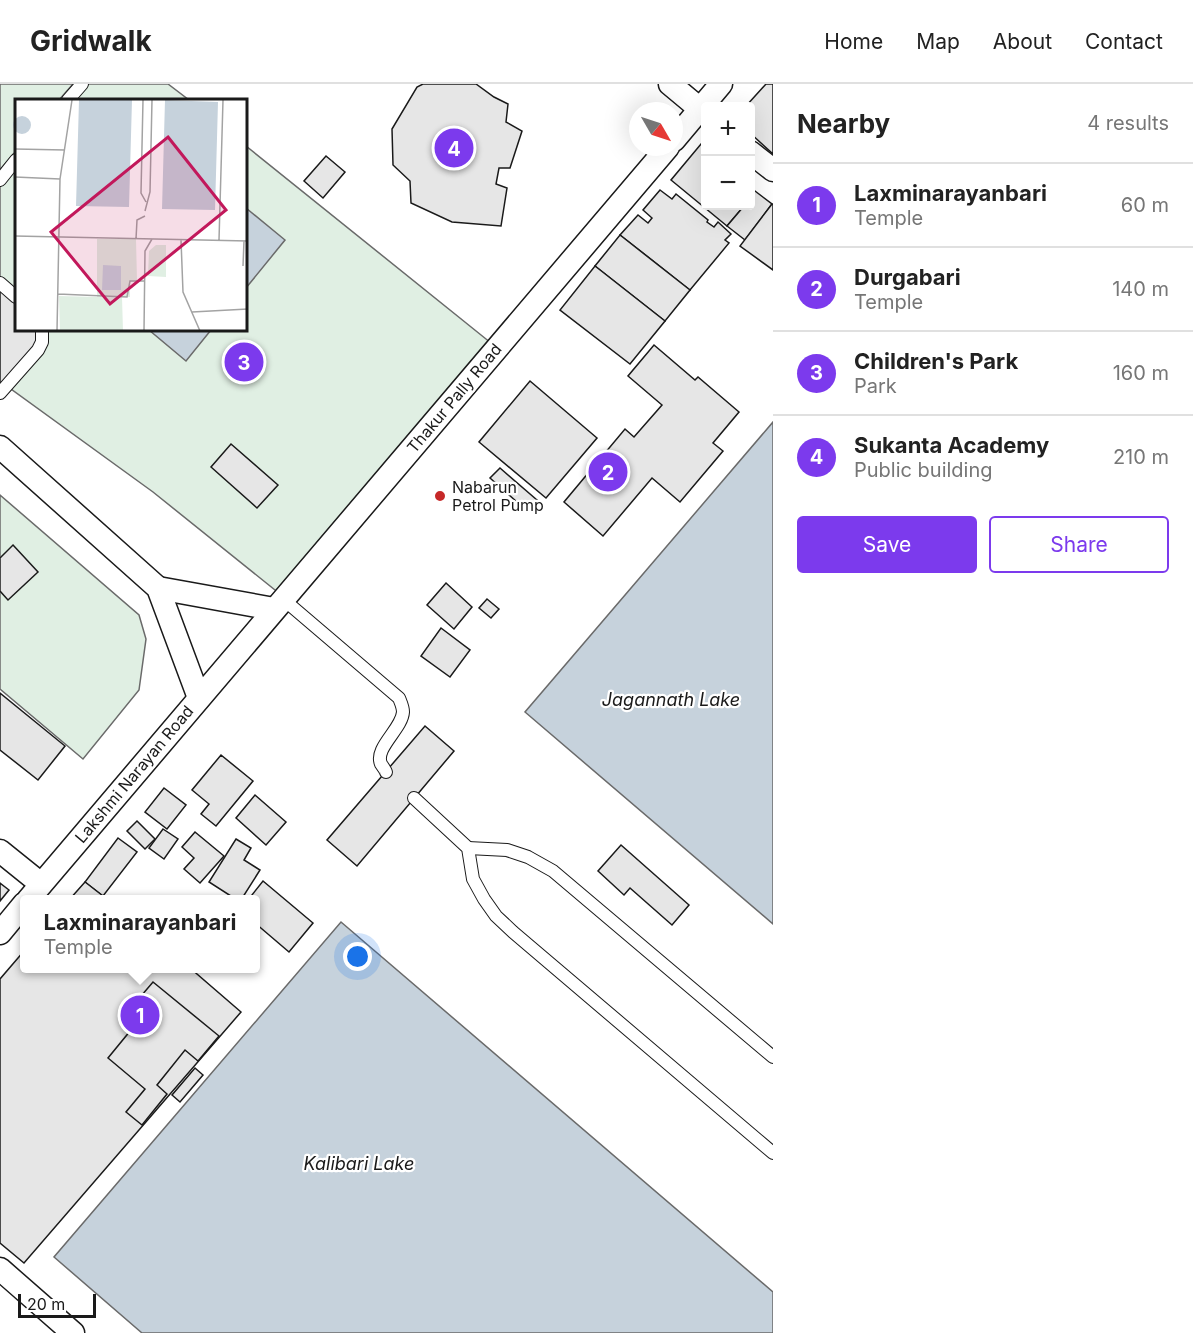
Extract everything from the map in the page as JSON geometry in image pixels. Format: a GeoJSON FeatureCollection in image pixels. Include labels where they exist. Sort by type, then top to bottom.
{"type":"FeatureCollection","features":[{"type":"Feature","properties":{"kind":"street"},"geometry":{"type":"LineString","coordinates":[[670,84],[701,110]]}},
{"type":"Feature","properties":{"kind":"street"},"geometry":{"type":"LineString","coordinates":[[709,102],[721,84]]}},
{"type":"Feature","properties":{"kind":"street"},"geometry":{"type":"LineString","coordinates":[[683,131],[701,114]]}},
{"type":"Feature","properties":{"kind":"street","name":"Thakur Pally Road"},"geometry":{"type":"LineString","coordinates":[[240,649],[660,156]]}},
{"type":"Feature","properties":{"kind":"street"},"geometry":{"type":"LineString","coordinates":[[755,156],[773,170]]}},
{"type":"Feature","properties":{"kind":"street"},"geometry":{"type":"LineString","coordinates":[[0,447],[158,588],[199,698]]}},
{"type":"Feature","properties":{"kind":"street"},"geometry":{"type":"LineString","coordinates":[[158,588],[278,604]]}},
{"type":"Feature","properties":{"kind":"street","name":"Lakshmi Narayan Road"},"geometry":{"type":"LineString","coordinates":[[35,892],[240,649]]}},
{"type":"Feature","properties":{"kind":"street"},"geometry":{"type":"LineString","coordinates":[[0,851],[35,892]]}},
{"type":"Feature","properties":{"kind":"street"},"geometry":{"type":"LineString","coordinates":[[0,933],[20,909]]}},
{"type":"Feature","properties":{"kind":"street"},"geometry":{"type":"LineString","coordinates":[[0,1269],[74,1333]]}},
{"type":"Feature","properties":{"kind":"lane"},"geometry":{"type":"LineString","coordinates":[[69,99],[82,84]]}},
{"type":"Feature","properties":{"kind":"lane"},"geometry":{"type":"LineString","coordinates":[[0,180],[15,161]]}},
{"type":"Feature","properties":{"kind":"lane"},"geometry":{"type":"LineString","coordinates":[[0,283],[15,296]]}},
{"type":"Feature","properties":{"kind":"lane"},"geometry":{"type":"LineString","coordinates":[[0,393],[38,350],[42,342],[42,332]]}},
{"type":"Feature","properties":{"kind":"lane"},"geometry":{"type":"LineString","coordinates":[[278,604],[399,698],[403,709],[401,722],[380,754],[381,764],[386,772]]}},
{"type":"Feature","properties":{"kind":"lane"},"geometry":{"type":"LineString","coordinates":[[414,798],[468,848],[473,879],[496,916],[773,1153]]}},
{"type":"Feature","properties":{"kind":"lane"},"geometry":{"type":"LineString","coordinates":[[468,848],[507,850],[528,857],[553,871],[773,1057]]}},
{"type":"Feature","properties":{"kind":"green space"},"geometry":{"type":"Polygon","coordinates":[[[0,84],[73,84],[60,99],[15,99],[15,152],[0,170],[0,84]]]}},
{"type":"Feature","properties":{"kind":"green space"},"geometry":{"type":"Polygon","coordinates":[[[75,84],[168,84],[188,99],[63,99],[75,84]]]}},
{"type":"Feature","properties":{"kind":"green space"},"geometry":{"type":"Polygon","coordinates":[[[248,148],[491,343],[280,594],[153,492],[0,381],[30,332],[248,332],[248,148]]]}},
{"type":"Feature","properties":{"kind":"green space"},"geometry":{"type":"Polygon","coordinates":[[[15,158],[15,316],[0,302],[0,177],[15,158]]]}},
{"type":"Feature","properties":{"kind":"green space"},"geometry":{"type":"Polygon","coordinates":[[[0,495],[139,615],[146,639],[139,690],[83,759],[0,689],[0,495]]]}},
{"type":"Feature","properties":{"kind":"water"},"geometry":{"type":"Polygon","coordinates":[[[248,210],[285,240],[248,286],[248,210]]]}},
{"type":"Feature","properties":{"kind":"water"},"geometry":{"type":"Polygon","coordinates":[[[151,332],[209,332],[186,361],[151,332]]]}},
{"type":"Feature","properties":{"kind":"water","name":"Jagannath Lake"},"geometry":{"type":"Polygon","coordinates":[[[773,422],[773,924],[525,712],[773,422]]]}},
{"type":"Feature","properties":{"kind":"water","name":"Kalibari Lake"},"geometry":{"type":"Polygon","coordinates":[[[341,922],[773,1292],[773,1333],[142,1333],[54,1257],[341,922]]]}},
{"type":"Feature","properties":{"kind":"building"},"geometry":{"type":"Polygon","coordinates":[[[423,84],[476,84],[508,104],[506,122],[522,131],[510,168],[499,168],[496,184],[507,188],[501,226],[452,222],[411,203],[410,181],[393,165],[392,129],[417,87],[423,84]]]}},
{"type":"Feature","properties":{"kind":"building"},"geometry":{"type":"Polygon","coordinates":[[[766,84],[773,84],[773,154],[755,138],[755,102],[750,102],[766,84]]]}},
{"type":"Feature","properties":{"kind":"building"},"geometry":{"type":"Polygon","coordinates":[[[701,144],[701,205],[671,180],[701,144]]]}},
{"type":"Feature","properties":{"kind":"building"},"geometry":{"type":"Polygon","coordinates":[[[326,156],[345,172],[323,198],[304,181],[326,156]]]}},
{"type":"Feature","properties":{"kind":"building"},"geometry":{"type":"Polygon","coordinates":[[[660,190],[672,199],[676,194],[708,220],[707,222],[714,227],[718,222],[731,234],[725,240],[729,243],[690,290],[620,235],[638,215],[648,223],[652,218],[643,210],[660,190]]]}},
{"type":"Feature","properties":{"kind":"building"},"geometry":{"type":"Polygon","coordinates":[[[755,191],[772,204],[745,240],[727,226],[741,210],[755,210],[755,191]]]}},
{"type":"Feature","properties":{"kind":"building"},"geometry":{"type":"Polygon","coordinates":[[[773,205],[773,270],[740,246],[773,205]]]}},
{"type":"Feature","properties":{"kind":"building"},"geometry":{"type":"Polygon","coordinates":[[[708,210],[741,210],[727,226],[708,210]]]}},
{"type":"Feature","properties":{"kind":"building"},"geometry":{"type":"Polygon","coordinates":[[[620,235],[690,290],[665,321],[595,266],[620,235]]]}},
{"type":"Feature","properties":{"kind":"building"},"geometry":{"type":"Polygon","coordinates":[[[595,266],[665,321],[630,364],[560,310],[595,266]]]}},
{"type":"Feature","properties":{"kind":"building"},"geometry":{"type":"Polygon","coordinates":[[[0,284],[15,297],[15,332],[46,332],[0,387],[0,284]]]}},
{"type":"Feature","properties":{"kind":"building"},"geometry":{"type":"Polygon","coordinates":[[[654,345],[695,380],[698,377],[739,412],[713,443],[723,451],[680,502],[652,478],[603,536],[564,502],[625,429],[634,437],[662,405],[628,376],[654,345]]]}},
{"type":"Feature","properties":{"kind":"building"},"geometry":{"type":"Polygon","coordinates":[[[530,381],[597,438],[546,498],[479,442],[530,381]]]}},
{"type":"Feature","properties":{"kind":"building"},"geometry":{"type":"Polygon","coordinates":[[[231,444],[278,485],[257,508],[211,467],[231,444]]]}},
{"type":"Feature","properties":{"kind":"building"},"geometry":{"type":"Polygon","coordinates":[[[500,468],[537,500],[527,511],[490,478],[500,468]]]}},
{"type":"Feature","properties":{"kind":"building"},"geometry":{"type":"Polygon","coordinates":[[[13,545],[38,572],[8,600],[0,591],[0,558],[13,545]]]}},
{"type":"Feature","properties":{"kind":"building"},"geometry":{"type":"Polygon","coordinates":[[[446,583],[472,607],[454,629],[427,605],[446,583]]]}},
{"type":"Feature","properties":{"kind":"building"},"geometry":{"type":"Polygon","coordinates":[[[487,599],[499,609],[491,618],[479,608],[487,599]]]}},
{"type":"Feature","properties":{"kind":"building"},"geometry":{"type":"Polygon","coordinates":[[[441,628],[470,650],[450,677],[421,656],[441,628]]]}},
{"type":"Feature","properties":{"kind":"building"},"geometry":{"type":"Polygon","coordinates":[[[0,693],[65,746],[38,780],[0,750],[0,693]]]}},
{"type":"Feature","properties":{"kind":"building"},"geometry":{"type":"Polygon","coordinates":[[[425,726],[454,751],[357,866],[327,840],[425,726]]]}},
{"type":"Feature","properties":{"kind":"building"},"geometry":{"type":"Polygon","coordinates":[[[221,755],[253,781],[216,826],[201,814],[209,804],[192,790],[221,755]]]}},
{"type":"Feature","properties":{"kind":"building"},"geometry":{"type":"Polygon","coordinates":[[[164,788],[186,805],[167,829],[145,812],[164,788]]]}},
{"type":"Feature","properties":{"kind":"building"},"geometry":{"type":"Polygon","coordinates":[[[255,795],[286,822],[266,845],[236,818],[255,795]]]}},
{"type":"Feature","properties":{"kind":"building"},"geometry":{"type":"Polygon","coordinates":[[[137,821],[155,839],[145,849],[127,831],[137,821]]]}},
{"type":"Feature","properties":{"kind":"building"},"geometry":{"type":"Polygon","coordinates":[[[163,829],[178,839],[164,859],[149,848],[163,829]]]}},
{"type":"Feature","properties":{"kind":"building"},"geometry":{"type":"Polygon","coordinates":[[[195,832],[224,856],[200,883],[184,869],[194,858],[182,847],[195,832]]]}},
{"type":"Feature","properties":{"kind":"building"},"geometry":{"type":"Polygon","coordinates":[[[118,838],[137,852],[104,895],[85,882],[118,838]]]}},
{"type":"Feature","properties":{"kind":"building"},"geometry":{"type":"Polygon","coordinates":[[[236,839],[251,848],[244,860],[260,870],[244,895],[229,895],[209,882],[236,839]]]}},
{"type":"Feature","properties":{"kind":"building"},"geometry":{"type":"Polygon","coordinates":[[[621,845],[689,905],[672,925],[630,888],[624,895],[598,871],[621,845]]]}},
{"type":"Feature","properties":{"kind":"building"},"geometry":{"type":"Polygon","coordinates":[[[263,881],[313,923],[289,952],[260,927],[260,895],[252,895],[263,881]]]}},
{"type":"Feature","properties":{"kind":"building"},"geometry":{"type":"Polygon","coordinates":[[[85,882],[102,895],[73,895],[85,882]]]}},
{"type":"Feature","properties":{"kind":"building"},"geometry":{"type":"Polygon","coordinates":[[[0,883],[9,890],[0,901],[0,883]]]}},
{"type":"Feature","properties":{"kind":"building"},"geometry":{"type":"Polygon","coordinates":[[[20,956],[20,973],[196,973],[241,1012],[24,1263],[0,1243],[0,979],[20,956]]]}},
{"type":"Feature","properties":{"kind":"building"},"geometry":{"type":"Polygon","coordinates":[[[153,982],[219,1036],[198,1061],[185,1050],[157,1085],[167,1094],[142,1125],[126,1112],[145,1089],[108,1058],[135,1025],[124,1016],[153,982]]]}},
{"type":"Feature","properties":{"kind":"building"},"geometry":{"type":"Polygon","coordinates":[[[195,1068],[203,1075],[180,1102],[172,1095],[195,1068]]]}},
{"type":"Feature","properties":{"kind":"place","name":"Sukanta Academy"},"geometry":{"type":"Point","coordinates":[454,148]}},
{"type":"Feature","properties":{"kind":"place","name":"Children's Park"},"geometry":{"type":"Point","coordinates":[244,362]}},
{"type":"Feature","properties":{"kind":"place","name":"Durgabari"},"geometry":{"type":"Point","coordinates":[608,472]}},
{"type":"Feature","properties":{"kind":"place","name":"Nabarun Petrol Pump"},"geometry":{"type":"Point","coordinates":[440,496]}},
{"type":"Feature","properties":{"kind":"place","name":"Laxminarayanbari"},"geometry":{"type":"Point","coordinates":[140,1015]}}]}
